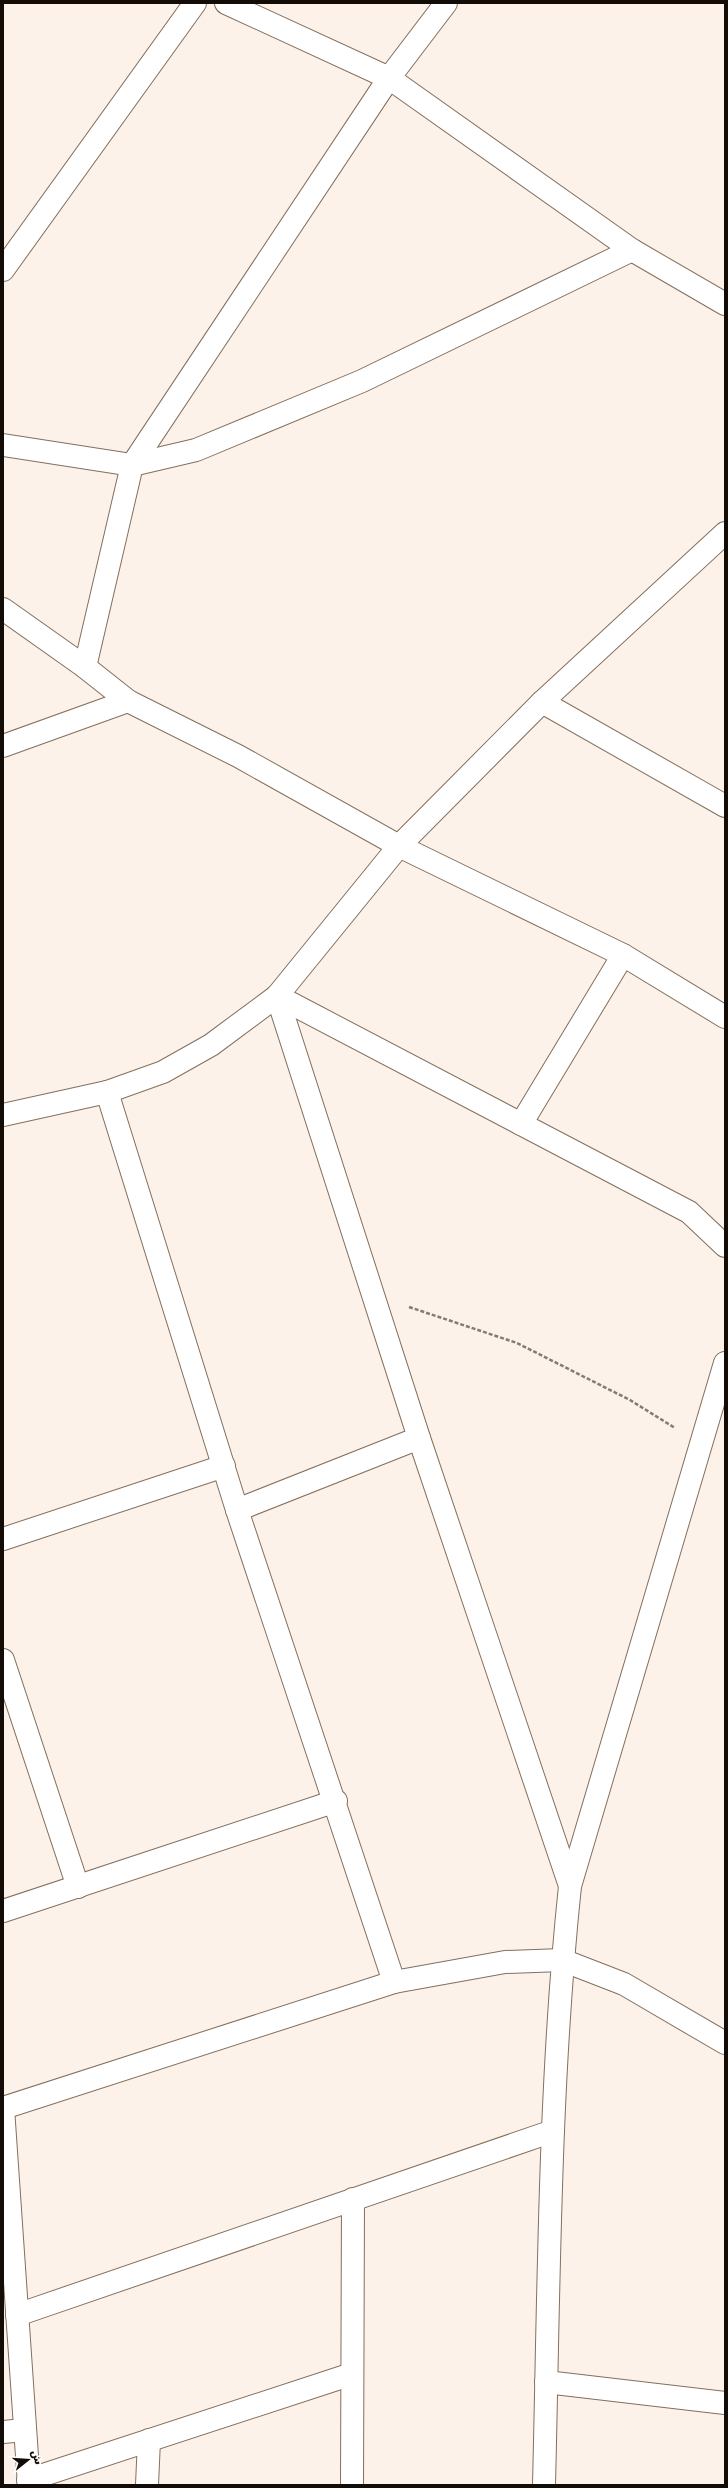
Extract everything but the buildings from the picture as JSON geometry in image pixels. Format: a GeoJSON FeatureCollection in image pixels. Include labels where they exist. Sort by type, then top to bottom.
{"type":"FeatureCollection","features":[{"type":"Feature","properties":{"kind":"street"},"geometry":{"type":"LineString","coordinates":[[3,270],[195,3]]}},
{"type":"Feature","properties":{"kind":"street"},"geometry":{"type":"LineString","coordinates":[[226,3],[389,78],[632,250],[725,304]]}},
{"type":"Feature","properties":{"kind":"street"},"geometry":{"type":"LineString","coordinates":[[85,667],[132,465],[389,78],[446,3]]}},
{"type":"Feature","properties":{"kind":"street"},"geometry":{"type":"LineString","coordinates":[[3,445],[132,465],[196,450],[362,381],[632,250]]}},
{"type":"Feature","properties":{"kind":"street"},"geometry":{"type":"LineString","coordinates":[[3,1115],[107,1092],[170,1068],[211,1045],[277,996],[399,846],[542,702],[725,533]]}},
{"type":"Feature","properties":{"kind":"street"},"geometry":{"type":"LineString","coordinates":[[3,609],[85,667],[128,701],[238,756],[399,846],[623,955],[725,1017]]}},
{"type":"Feature","properties":{"kind":"street"},"geometry":{"type":"LineString","coordinates":[[3,746],[128,701]]}},
{"type":"Feature","properties":{"kind":"street"},"geometry":{"type":"LineString","coordinates":[[542,702],[725,806]]}},
{"type":"Feature","properties":{"kind":"street"},"geometry":{"type":"LineString","coordinates":[[521,1124],[623,955]]}},
{"type":"Feature","properties":{"kind":"street"},"geometry":{"type":"LineString","coordinates":[[277,996],[689,1212],[725,1246]]}},
{"type":"Feature","properties":{"kind":"street"},"geometry":{"type":"LineString","coordinates":[[277,996],[419,1438],[570,1886]]}},
{"type":"Feature","properties":{"kind":"street"},"geometry":{"type":"LineString","coordinates":[[107,1092],[237,1510],[336,1801],[394,1982]]}},
{"type":"Feature","properties":{"kind":"street"},"geometry":{"type":"LineString","coordinates":[[544,2485],[553,2131],[562,1960],[570,1886],[725,1363]]}},
{"type":"Feature","properties":{"kind":"street"},"geometry":{"type":"LineString","coordinates":[[237,1510],[419,1438]]}},
{"type":"Feature","properties":{"kind":"street"},"geometry":{"type":"LineString","coordinates":[[3,1538],[224,1466]]}},
{"type":"Feature","properties":{"kind":"street"},"geometry":{"type":"LineString","coordinates":[[3,1660],[78,1887]]}},
{"type":"Feature","properties":{"kind":"street"},"geometry":{"type":"LineString","coordinates":[[3,1911],[336,1801]]}},
{"type":"Feature","properties":{"kind":"street"},"geometry":{"type":"LineString","coordinates":[[352,2374],[149,2440],[28,2482],[3,2108],[394,1982],[505,1962],[562,1960],[624,1984],[725,2043]]}},
{"type":"Feature","properties":{"kind":"street"},"geometry":{"type":"LineString","coordinates":[[17,2315],[553,2131]]}},
{"type":"Feature","properties":{"kind":"street"},"geometry":{"type":"LineString","coordinates":[[352,2485],[353,2199]]}},
{"type":"Feature","properties":{"kind":"street"},"geometry":{"type":"LineString","coordinates":[[546,2382],[725,2403]]}},
{"type":"Feature","properties":{"kind":"street"},"geometry":{"type":"LineString","coordinates":[[3,2432],[25,2430]]}},
{"type":"Feature","properties":{"kind":"street"},"geometry":{"type":"LineString","coordinates":[[147,2485],[149,2440]]}},
{"type":"Feature","properties":{"kind":"path"},"geometry":{"type":"LineString","coordinates":[[373,1294],[517,1343],[630,1400],[701,1444]]}}]}
